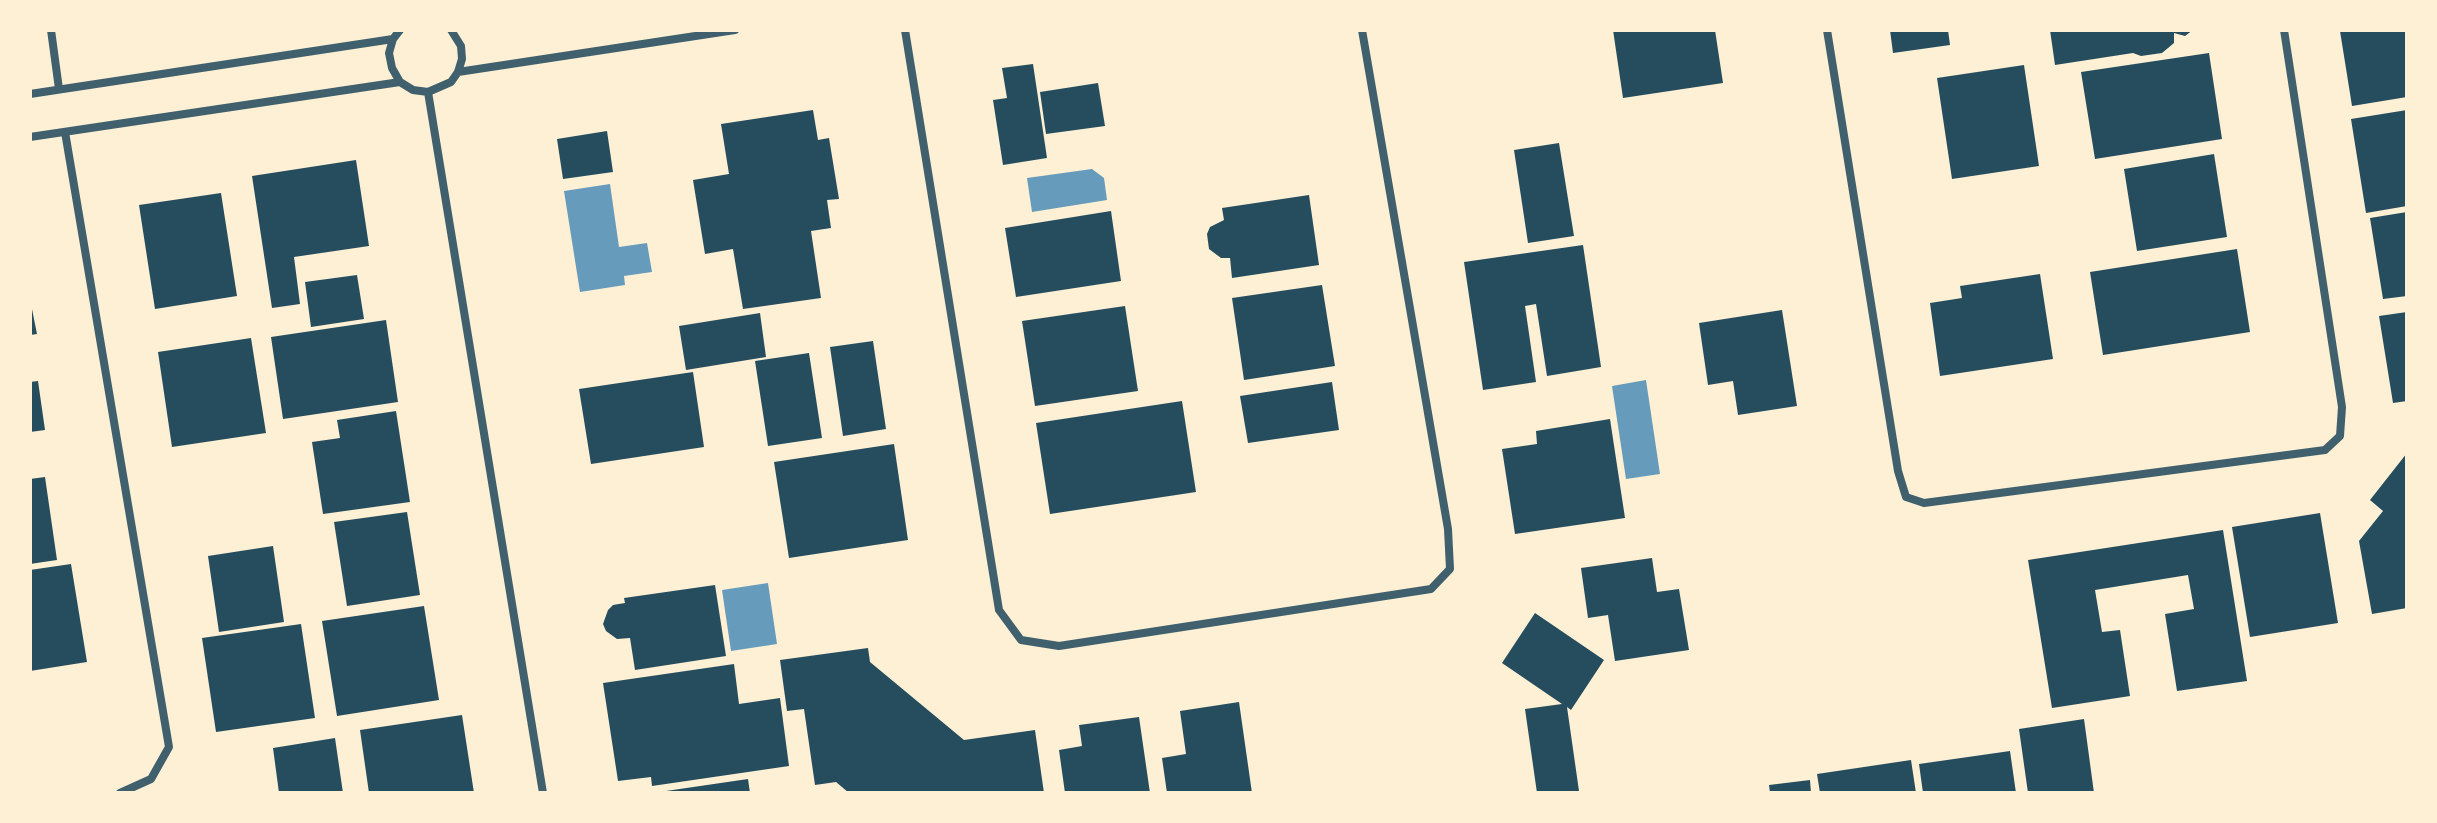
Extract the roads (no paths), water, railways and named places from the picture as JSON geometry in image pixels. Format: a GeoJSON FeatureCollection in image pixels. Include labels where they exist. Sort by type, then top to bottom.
{"type":"FeatureCollection","features":[{"type":"Feature","properties":{"kind":"street"},"geometry":{"type":"LineString","coordinates":[[51,30],[59,89]]}},
{"type":"Feature","properties":{"kind":"street"},"geometry":{"type":"LineString","coordinates":[[400,30],[393,39],[389,53],[392,68],[400,82],[413,90],[428,92],[451,82],[458,72],[462,59],[461,46],[451,30]]}},
{"type":"Feature","properties":{"kind":"street"},"geometry":{"type":"LineString","coordinates":[[458,72],[735,30]]}},
{"type":"Feature","properties":{"kind":"street"},"geometry":{"type":"LineString","coordinates":[[905,30],[999,610],[1021,640],[1059,646],[1431,589],[1450,569],[1448,529],[1362,30]]}},
{"type":"Feature","properties":{"kind":"street"},"geometry":{"type":"LineString","coordinates":[[1827,30],[1898,471],[1906,497],[1924,503],[2325,450],[2340,436],[2342,407],[2284,30]]}},
{"type":"Feature","properties":{"kind":"street"},"geometry":{"type":"LineString","coordinates":[[30,94],[393,39]]}},
{"type":"Feature","properties":{"kind":"street"},"geometry":{"type":"LineString","coordinates":[[30,137],[400,82]]}},
{"type":"Feature","properties":{"kind":"street"},"geometry":{"type":"LineString","coordinates":[[428,92],[543,793]]}},
{"type":"Feature","properties":{"kind":"street"},"geometry":{"type":"LineString","coordinates":[[65,132],[169,747],[151,779],[120,793]]}},
{"type":"Feature","properties":{"kind":"water"},"geometry":{"type":"Polygon","coordinates":[[[1092,169],[1104,178],[1107,200],[1032,212],[1027,178],[1092,169]]]}},
{"type":"Feature","properties":{"kind":"water"},"geometry":{"type":"Polygon","coordinates":[[[610,184],[619,247],[647,243],[652,272],[624,276],[625,285],[580,292],[564,191],[610,184]]]}},
{"type":"Feature","properties":{"kind":"water"},"geometry":{"type":"Polygon","coordinates":[[[1646,380],[1660,474],[1626,479],[1612,386],[1646,380]]]}},
{"type":"Feature","properties":{"kind":"water"},"geometry":{"type":"Polygon","coordinates":[[[768,583],[777,644],[731,651],[722,590],[768,583]]]}}]}
